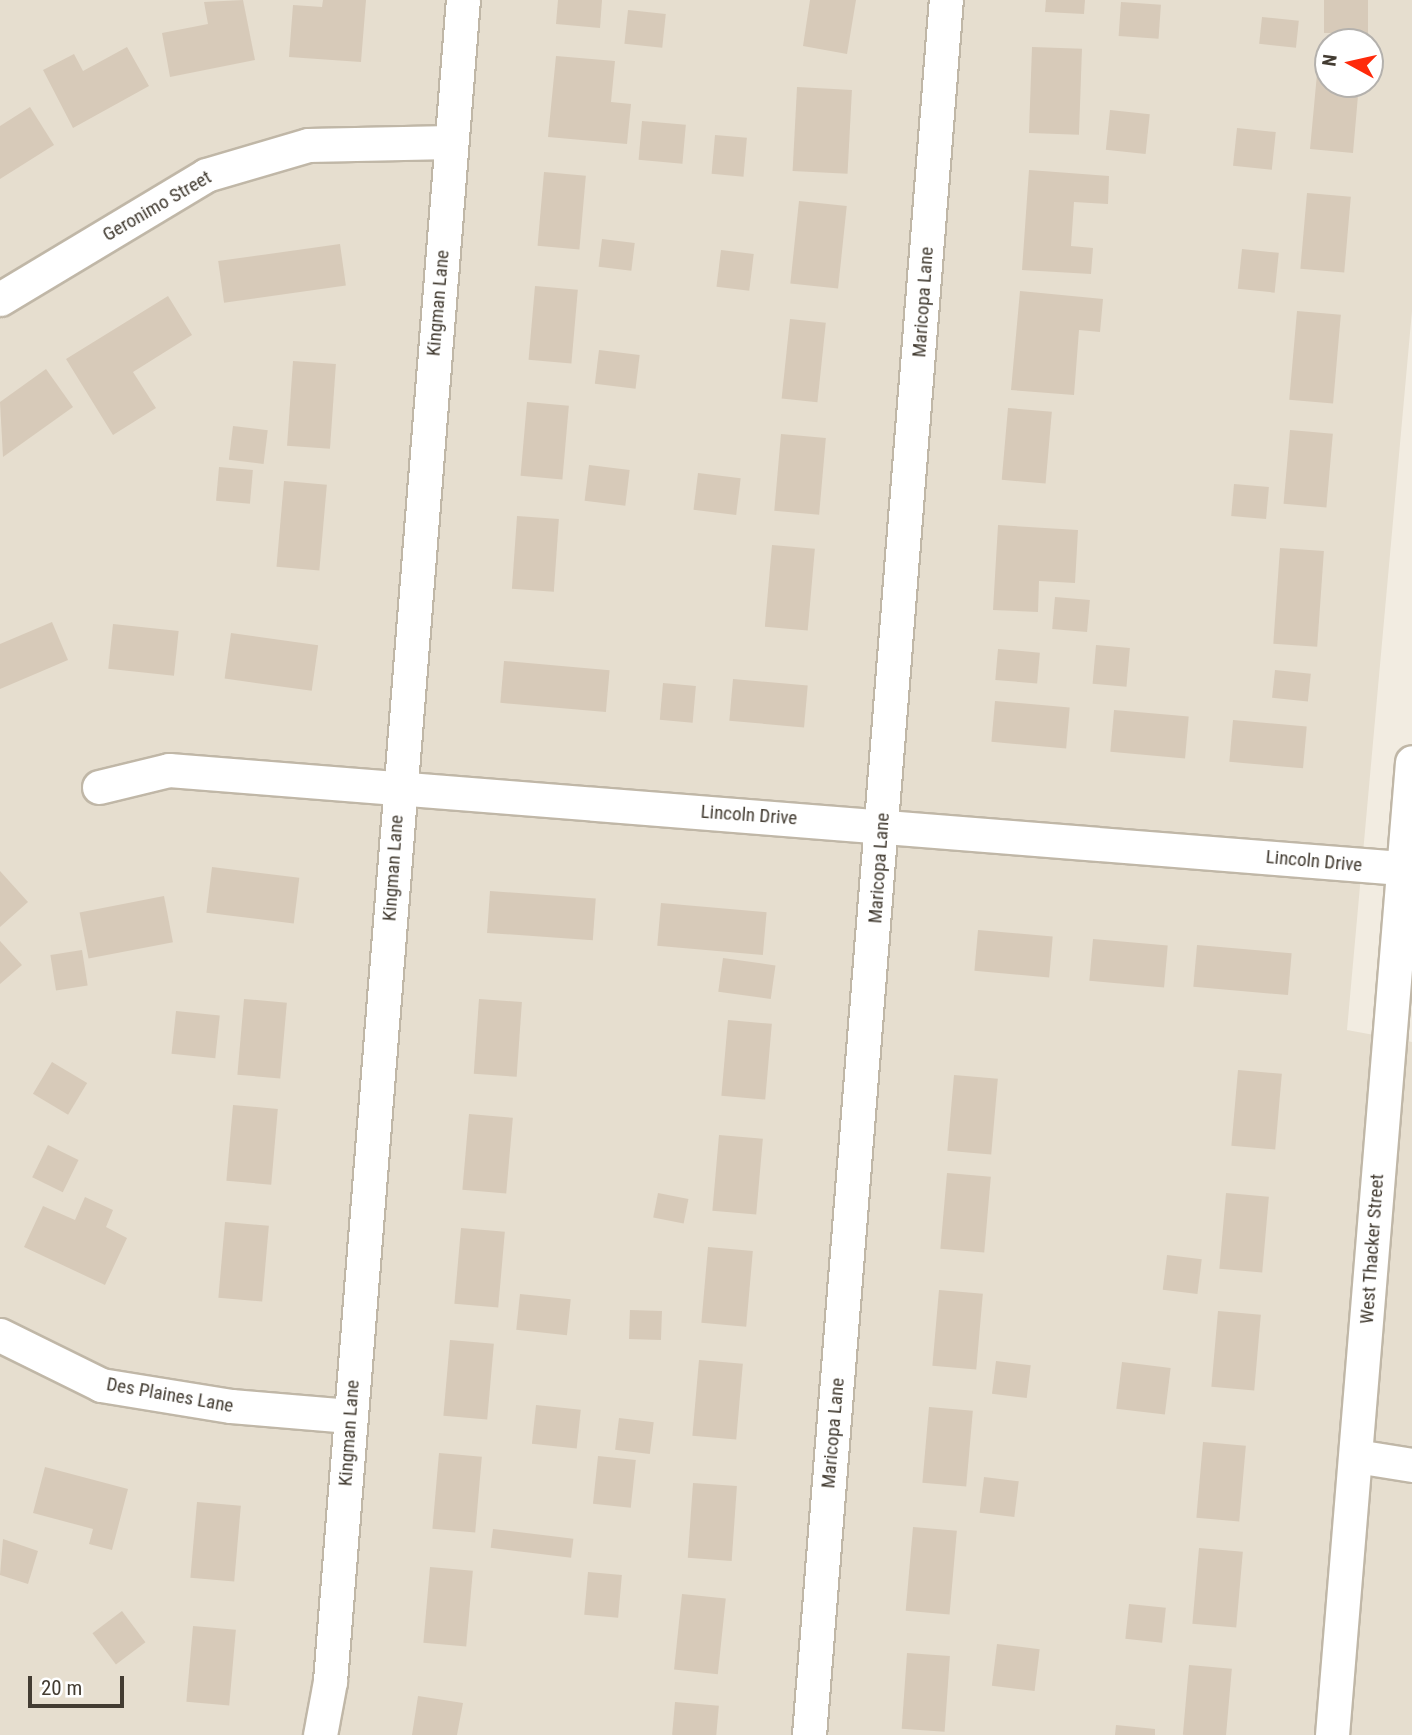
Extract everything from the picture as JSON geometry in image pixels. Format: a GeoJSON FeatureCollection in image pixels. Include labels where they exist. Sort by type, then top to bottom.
{"type":"FeatureCollection","features":[{"type":"Feature","properties":{"kind":"street","name":"Kingman Lane"},"geometry":{"type":"LineString","coordinates":[[320,1735],[350,1416],[463,0]]}},
{"type":"Feature","properties":{"kind":"street","name":"Maricopa Lane"},"geometry":{"type":"LineString","coordinates":[[809,1735],[946,0]]}},
{"type":"Feature","properties":{"kind":"street","name":"Geronimo Street"},"geometry":{"type":"LineString","coordinates":[[0,299],[206,174],[308,145],[451,142]]}},
{"type":"Feature","properties":{"kind":"street","name":"West Thacker Street"},"geometry":{"type":"LineString","coordinates":[[1332,1735],[1412,762]]}},
{"type":"Feature","properties":{"kind":"street","name":"Lincoln Drive"},"geometry":{"type":"LineString","coordinates":[[99,788],[169,770],[1402,868]]}},
{"type":"Feature","properties":{"kind":"street","name":"Des Plaines Lane"},"geometry":{"type":"LineString","coordinates":[[0,1335],[102,1385],[231,1406],[350,1416]]}},
{"type":"Feature","properties":{"kind":"street"},"geometry":{"type":"LineString","coordinates":[[1356,1456],[1412,1465]]}},
{"type":"Feature","properties":{"kind":"shaded area"},"geometry":{"type":"Polygon","coordinates":[[[0,0],[1412,0],[1412,311],[1347,1030],[1412,1042],[1412,1735],[0,1735],[0,0]]]}},
{"type":"Feature","properties":{"kind":"building"},"geometry":{"type":"Polygon","coordinates":[[[243,0],[255,60],[170,77],[162,33],[208,24],[204,2],[243,0]]]}},
{"type":"Feature","properties":{"kind":"building"},"geometry":{"type":"Polygon","coordinates":[[[323,0],[366,0],[361,62],[289,57],[293,5],[322,7],[323,0]]]}},
{"type":"Feature","properties":{"kind":"building"},"geometry":{"type":"Polygon","coordinates":[[[558,0],[602,0],[600,28],[556,24],[558,0]]]}},
{"type":"Feature","properties":{"kind":"building"},"geometry":{"type":"Polygon","coordinates":[[[810,0],[856,0],[847,54],[803,46],[810,0]]]}},
{"type":"Feature","properties":{"kind":"building"},"geometry":{"type":"Polygon","coordinates":[[[1046,0],[1085,0],[1084,14],[1045,12],[1046,0]]]}},
{"type":"Feature","properties":{"kind":"building"},"geometry":{"type":"Polygon","coordinates":[[[1324,0],[1368,0],[1368,28],[1324,28],[1324,0]]]}},
{"type":"Feature","properties":{"kind":"building"},"geometry":{"type":"Polygon","coordinates":[[[1121,2],[1161,5],[1159,39],[1119,36],[1121,2]]]}},
{"type":"Feature","properties":{"kind":"building"},"geometry":{"type":"Polygon","coordinates":[[[628,10],[666,14],[662,48],[624,44],[628,10]]]}},
{"type":"Feature","properties":{"kind":"building"},"geometry":{"type":"Polygon","coordinates":[[[1262,17],[1299,21],[1296,48],[1259,44],[1262,17]]]}},
{"type":"Feature","properties":{"kind":"building"},"geometry":{"type":"Polygon","coordinates":[[[127,47],[149,86],[73,128],[43,70],[74,54],[83,71],[127,47]]]}},
{"type":"Feature","properties":{"kind":"building"},"geometry":{"type":"Polygon","coordinates":[[[1032,47],[1082,49],[1079,135],[1029,133],[1032,47]]]}},
{"type":"Feature","properties":{"kind":"building"},"geometry":{"type":"Polygon","coordinates":[[[556,56],[615,61],[611,102],[631,104],[627,144],[548,137],[556,56]]]}},
{"type":"Feature","properties":{"kind":"building"},"geometry":{"type":"Polygon","coordinates":[[[797,87],[852,90],[848,174],[793,171],[797,87]]]}},
{"type":"Feature","properties":{"kind":"building"},"geometry":{"type":"Polygon","coordinates":[[[1315,98],[1358,98],[1353,153],[1310,149],[1315,98]]]}},
{"type":"Feature","properties":{"kind":"building"},"geometry":{"type":"Polygon","coordinates":[[[30,107],[54,145],[0,179],[0,126],[30,107]]]}},
{"type":"Feature","properties":{"kind":"building"},"geometry":{"type":"Polygon","coordinates":[[[1110,110],[1150,114],[1146,154],[1106,150],[1110,110]]]}},
{"type":"Feature","properties":{"kind":"building"},"geometry":{"type":"Polygon","coordinates":[[[642,121],[686,125],[682,164],[639,160],[642,121]]]}},
{"type":"Feature","properties":{"kind":"building"},"geometry":{"type":"Polygon","coordinates":[[[1237,128],[1276,132],[1272,170],[1233,166],[1237,128]]]}},
{"type":"Feature","properties":{"kind":"building"},"geometry":{"type":"Polygon","coordinates":[[[715,135],[747,138],[743,177],[712,174],[715,135]]]}},
{"type":"Feature","properties":{"kind":"building"},"geometry":{"type":"Polygon","coordinates":[[[1029,170],[1109,176],[1108,204],[1074,202],[1071,246],[1093,248],[1091,274],[1022,270],[1029,170]]]}},
{"type":"Feature","properties":{"kind":"building"},"geometry":{"type":"Polygon","coordinates":[[[544,172],[586,176],[579,249],[538,246],[544,172]]]}},
{"type":"Feature","properties":{"kind":"building"},"geometry":{"type":"Polygon","coordinates":[[[1307,193],[1351,197],[1344,273],[1300,269],[1307,193]]]}},
{"type":"Feature","properties":{"kind":"building"},"geometry":{"type":"Polygon","coordinates":[[[799,201],[847,206],[838,289],[790,284],[799,201]]]}},
{"type":"Feature","properties":{"kind":"building"},"geometry":{"type":"Polygon","coordinates":[[[602,239],[635,243],[631,271],[599,267],[602,239]]]}},
{"type":"Feature","properties":{"kind":"building"},"geometry":{"type":"Polygon","coordinates":[[[340,244],[346,286],[224,303],[218,261],[340,244]]]}},
{"type":"Feature","properties":{"kind":"building"},"geometry":{"type":"Polygon","coordinates":[[[1242,249],[1279,253],[1275,293],[1238,289],[1242,249]]]}},
{"type":"Feature","properties":{"kind":"building"},"geometry":{"type":"Polygon","coordinates":[[[721,250],[754,254],[749,291],[716,287],[721,250]]]}},
{"type":"Feature","properties":{"kind":"building"},"geometry":{"type":"Polygon","coordinates":[[[535,286],[578,290],[571,363],[529,360],[535,286]]]}},
{"type":"Feature","properties":{"kind":"building"},"geometry":{"type":"Polygon","coordinates":[[[1020,291],[1103,299],[1100,332],[1079,330],[1074,395],[1011,390],[1020,291]]]}},
{"type":"Feature","properties":{"kind":"building"},"geometry":{"type":"Polygon","coordinates":[[[168,296],[192,335],[133,372],[156,408],[113,435],[66,359],[168,296]]]}},
{"type":"Feature","properties":{"kind":"building"},"geometry":{"type":"Polygon","coordinates":[[[1297,311],[1341,315],[1333,403],[1289,400],[1297,311]]]}},
{"type":"Feature","properties":{"kind":"building"},"geometry":{"type":"Polygon","coordinates":[[[790,319],[826,323],[817,402],[782,399],[790,319]]]}},
{"type":"Feature","properties":{"kind":"building"},"geometry":{"type":"Polygon","coordinates":[[[599,350],[640,355],[636,389],[595,384],[599,350]]]}},
{"type":"Feature","properties":{"kind":"building"},"geometry":{"type":"Polygon","coordinates":[[[293,361],[336,364],[330,449],[287,446],[293,361]]]}},
{"type":"Feature","properties":{"kind":"building"},"geometry":{"type":"Polygon","coordinates":[[[46,369],[73,407],[3,457],[0,402],[46,369]]]}},
{"type":"Feature","properties":{"kind":"building"},"geometry":{"type":"Polygon","coordinates":[[[527,402],[569,406],[562,479],[521,476],[527,402]]]}},
{"type":"Feature","properties":{"kind":"building"},"geometry":{"type":"Polygon","coordinates":[[[1008,408],[1052,412],[1046,484],[1002,480],[1008,408]]]}},
{"type":"Feature","properties":{"kind":"building"},"geometry":{"type":"Polygon","coordinates":[[[233,426],[268,430],[264,464],[229,460],[233,426]]]}},
{"type":"Feature","properties":{"kind":"building"},"geometry":{"type":"Polygon","coordinates":[[[1290,430],[1333,434],[1326,507],[1284,504],[1290,430]]]}},
{"type":"Feature","properties":{"kind":"building"},"geometry":{"type":"Polygon","coordinates":[[[781,434],[826,438],[819,515],[774,511],[781,434]]]}},
{"type":"Feature","properties":{"kind":"building"},"geometry":{"type":"Polygon","coordinates":[[[589,465],[630,470],[625,506],[585,501],[589,465]]]}},
{"type":"Feature","properties":{"kind":"building"},"geometry":{"type":"Polygon","coordinates":[[[219,467],[253,470],[250,504],[216,501],[219,467]]]}},
{"type":"Feature","properties":{"kind":"building"},"geometry":{"type":"Polygon","coordinates":[[[698,473],[741,478],[736,515],[693,510],[698,473]]]}},
{"type":"Feature","properties":{"kind":"building"},"geometry":{"type":"Polygon","coordinates":[[[284,481],[327,485],[319,570],[277,567],[284,481]]]}},
{"type":"Feature","properties":{"kind":"building"},"geometry":{"type":"Polygon","coordinates":[[[1234,484],[1269,487],[1266,519],[1231,516],[1234,484]]]}},
{"type":"Feature","properties":{"kind":"building"},"geometry":{"type":"Polygon","coordinates":[[[517,516],[559,519],[554,592],[512,589],[517,516]]]}},
{"type":"Feature","properties":{"kind":"building"},"geometry":{"type":"Polygon","coordinates":[[[998,525],[1078,530],[1075,583],[1039,581],[1038,612],[993,610],[998,525]]]}},
{"type":"Feature","properties":{"kind":"building"},"geometry":{"type":"Polygon","coordinates":[[[772,545],[815,549],[808,630],[765,627],[772,545]]]}},
{"type":"Feature","properties":{"kind":"building"},"geometry":{"type":"Polygon","coordinates":[[[1280,548],[1324,551],[1317,647],[1273,644],[1280,548]]]}},
{"type":"Feature","properties":{"kind":"building"},"geometry":{"type":"Polygon","coordinates":[[[1055,597],[1090,600],[1087,632],[1052,629],[1055,597]]]}},
{"type":"Feature","properties":{"kind":"building"},"geometry":{"type":"Polygon","coordinates":[[[52,622],[68,660],[0,689],[0,644],[52,622]]]}},
{"type":"Feature","properties":{"kind":"building"},"geometry":{"type":"Polygon","coordinates":[[[113,624],[179,631],[174,676],[108,669],[113,624]]]}},
{"type":"Feature","properties":{"kind":"building"},"geometry":{"type":"Polygon","coordinates":[[[231,633],[318,645],[312,691],[225,679],[231,633]]]}},
{"type":"Feature","properties":{"kind":"building"},"geometry":{"type":"Polygon","coordinates":[[[1096,645],[1130,648],[1126,687],[1093,684],[1096,645]]]}},
{"type":"Feature","properties":{"kind":"building"},"geometry":{"type":"Polygon","coordinates":[[[998,649],[1040,653],[1037,684],[995,680],[998,649]]]}},
{"type":"Feature","properties":{"kind":"building"},"geometry":{"type":"Polygon","coordinates":[[[504,661],[610,670],[606,712],[500,703],[504,661]]]}},
{"type":"Feature","properties":{"kind":"building"},"geometry":{"type":"Polygon","coordinates":[[[1275,670],[1311,674],[1308,702],[1272,698],[1275,670]]]}},
{"type":"Feature","properties":{"kind":"building"},"geometry":{"type":"Polygon","coordinates":[[[733,679],[808,686],[804,727],[729,721],[733,679]]]}},
{"type":"Feature","properties":{"kind":"building"},"geometry":{"type":"Polygon","coordinates":[[[663,683],[696,686],[693,723],[660,720],[663,683]]]}},
{"type":"Feature","properties":{"kind":"building"},"geometry":{"type":"Polygon","coordinates":[[[995,701],[1070,708],[1066,748],[991,742],[995,701]]]}},
{"type":"Feature","properties":{"kind":"building"},"geometry":{"type":"Polygon","coordinates":[[[1114,710],[1189,717],[1185,758],[1110,752],[1114,710]]]}},
{"type":"Feature","properties":{"kind":"building"},"geometry":{"type":"Polygon","coordinates":[[[1233,720],[1307,726],[1303,768],[1229,762],[1233,720]]]}},
{"type":"Feature","properties":{"kind":"building"},"geometry":{"type":"Polygon","coordinates":[[[212,867],[299,878],[294,923],[206,913],[212,867]]]}},
{"type":"Feature","properties":{"kind":"building"},"geometry":{"type":"Polygon","coordinates":[[[0,871],[28,902],[0,927],[0,871]]]}},
{"type":"Feature","properties":{"kind":"building"},"geometry":{"type":"Polygon","coordinates":[[[490,891],[596,898],[593,940],[487,933],[490,891]]]}},
{"type":"Feature","properties":{"kind":"building"},"geometry":{"type":"Polygon","coordinates":[[[164,896],[173,942],[89,959],[80,912],[164,896]]]}},
{"type":"Feature","properties":{"kind":"building"},"geometry":{"type":"Polygon","coordinates":[[[661,903],[767,912],[763,955],[657,946],[661,903]]]}},
{"type":"Feature","properties":{"kind":"building"},"geometry":{"type":"Polygon","coordinates":[[[978,930],[1053,937],[1049,977],[974,971],[978,930]]]}},
{"type":"Feature","properties":{"kind":"building"},"geometry":{"type":"Polygon","coordinates":[[[1093,939],[1168,946],[1164,987],[1089,981],[1093,939]]]}},
{"type":"Feature","properties":{"kind":"building"},"geometry":{"type":"Polygon","coordinates":[[[0,941],[22,965],[0,984],[0,941]]]}},
{"type":"Feature","properties":{"kind":"building"},"geometry":{"type":"Polygon","coordinates":[[[1197,945],[1292,953],[1288,995],[1193,987],[1197,945]]]}},
{"type":"Feature","properties":{"kind":"building"},"geometry":{"type":"Polygon","coordinates":[[[82,950],[88,986],[56,991],[50,955],[82,950]]]}},
{"type":"Feature","properties":{"kind":"building"},"geometry":{"type":"Polygon","coordinates":[[[723,958],[775,965],[771,999],[718,992],[723,958]]]}},
{"type":"Feature","properties":{"kind":"building"},"geometry":{"type":"Polygon","coordinates":[[[244,999],[287,1003],[280,1078],[237,1075],[244,999]]]}},
{"type":"Feature","properties":{"kind":"building"},"geometry":{"type":"Polygon","coordinates":[[[479,999],[522,1002],[517,1077],[474,1074],[479,999]]]}},
{"type":"Feature","properties":{"kind":"building"},"geometry":{"type":"Polygon","coordinates":[[[176,1011],[220,1016],[215,1058],[172,1054],[176,1011]]]}},
{"type":"Feature","properties":{"kind":"building"},"geometry":{"type":"Polygon","coordinates":[[[728,1020],[772,1024],[765,1100],[721,1096],[728,1020]]]}},
{"type":"Feature","properties":{"kind":"building"},"geometry":{"type":"Polygon","coordinates":[[[52,1062],[87,1083],[68,1115],[33,1094],[52,1062]]]}},
{"type":"Feature","properties":{"kind":"building"},"geometry":{"type":"Polygon","coordinates":[[[1238,1070],[1282,1074],[1275,1150],[1231,1146],[1238,1070]]]}},
{"type":"Feature","properties":{"kind":"building"},"geometry":{"type":"Polygon","coordinates":[[[954,1075],[998,1079],[991,1155],[947,1151],[954,1075]]]}},
{"type":"Feature","properties":{"kind":"building"},"geometry":{"type":"Polygon","coordinates":[[[233,1105],[278,1109],[271,1185],[226,1181],[233,1105]]]}},
{"type":"Feature","properties":{"kind":"building"},"geometry":{"type":"Polygon","coordinates":[[[469,1114],[513,1118],[506,1194],[462,1190],[469,1114]]]}},
{"type":"Feature","properties":{"kind":"building"},"geometry":{"type":"Polygon","coordinates":[[[719,1135],[763,1139],[756,1215],[712,1211],[719,1135]]]}},
{"type":"Feature","properties":{"kind":"building"},"geometry":{"type":"Polygon","coordinates":[[[48,1145],[79,1160],[63,1192],[32,1177],[48,1145]]]}},
{"type":"Feature","properties":{"kind":"building"},"geometry":{"type":"Polygon","coordinates":[[[947,1173],[991,1177],[984,1253],[940,1249],[947,1173]]]}},
{"type":"Feature","properties":{"kind":"building"},"geometry":{"type":"Polygon","coordinates":[[[658,1193],[688,1199],[684,1223],[653,1218],[658,1193]]]}},
{"type":"Feature","properties":{"kind":"building"},"geometry":{"type":"Polygon","coordinates":[[[1226,1193],[1269,1197],[1262,1272],[1219,1269],[1226,1193]]]}},
{"type":"Feature","properties":{"kind":"building"},"geometry":{"type":"Polygon","coordinates":[[[85,1197],[113,1210],[106,1227],[127,1238],[105,1285],[24,1247],[43,1206],[75,1220],[85,1197]]]}},
{"type":"Feature","properties":{"kind":"building"},"geometry":{"type":"Polygon","coordinates":[[[225,1222],[269,1226],[262,1302],[218,1298],[225,1222]]]}},
{"type":"Feature","properties":{"kind":"building"},"geometry":{"type":"Polygon","coordinates":[[[461,1228],[505,1232],[498,1308],[454,1304],[461,1228]]]}},
{"type":"Feature","properties":{"kind":"building"},"geometry":{"type":"Polygon","coordinates":[[[708,1247],[753,1251],[746,1327],[701,1323],[708,1247]]]}},
{"type":"Feature","properties":{"kind":"building"},"geometry":{"type":"Polygon","coordinates":[[[1167,1255],[1202,1259],[1197,1294],[1163,1290],[1167,1255]]]}},
{"type":"Feature","properties":{"kind":"building"},"geometry":{"type":"Polygon","coordinates":[[[939,1290],[983,1294],[976,1370],[932,1366],[939,1290]]]}},
{"type":"Feature","properties":{"kind":"building"},"geometry":{"type":"Polygon","coordinates":[[[520,1294],[571,1299],[567,1335],[516,1330],[520,1294]]]}},
{"type":"Feature","properties":{"kind":"building"},"geometry":{"type":"Polygon","coordinates":[[[630,1310],[662,1311],[661,1340],[629,1339],[630,1310]]]}},
{"type":"Feature","properties":{"kind":"building"},"geometry":{"type":"Polygon","coordinates":[[[1218,1311],[1261,1315],[1254,1390],[1211,1387],[1218,1311]]]}},
{"type":"Feature","properties":{"kind":"building"},"geometry":{"type":"Polygon","coordinates":[[[450,1340],[494,1344],[487,1420],[443,1416],[450,1340]]]}},
{"type":"Feature","properties":{"kind":"building"},"geometry":{"type":"Polygon","coordinates":[[[699,1360],[743,1364],[736,1440],[692,1436],[699,1360]]]}},
{"type":"Feature","properties":{"kind":"building"},"geometry":{"type":"Polygon","coordinates":[[[996,1361],[1031,1365],[1027,1398],[992,1394],[996,1361]]]}},
{"type":"Feature","properties":{"kind":"building"},"geometry":{"type":"Polygon","coordinates":[[[1122,1362],[1171,1368],[1165,1415],[1116,1409],[1122,1362]]]}},
{"type":"Feature","properties":{"kind":"building"},"geometry":{"type":"Polygon","coordinates":[[[536,1405],[581,1410],[577,1448],[532,1444],[536,1405]]]}},
{"type":"Feature","properties":{"kind":"building"},"geometry":{"type":"Polygon","coordinates":[[[929,1407],[973,1411],[966,1487],[922,1483],[929,1407]]]}},
{"type":"Feature","properties":{"kind":"building"},"geometry":{"type":"Polygon","coordinates":[[[619,1418],[654,1422],[650,1454],[615,1450],[619,1418]]]}},
{"type":"Feature","properties":{"kind":"building"},"geometry":{"type":"Polygon","coordinates":[[[1203,1442],[1246,1446],[1239,1521],[1196,1518],[1203,1442]]]}},
{"type":"Feature","properties":{"kind":"building"},"geometry":{"type":"Polygon","coordinates":[[[439,1453],[482,1457],[475,1532],[432,1529],[439,1453]]]}},
{"type":"Feature","properties":{"kind":"building"},"geometry":{"type":"Polygon","coordinates":[[[598,1456],[636,1460],[631,1508],[593,1504],[598,1456]]]}},
{"type":"Feature","properties":{"kind":"building"},"geometry":{"type":"Polygon","coordinates":[[[45,1467],[128,1489],[112,1550],[89,1544],[93,1529],[33,1513],[45,1467]]]}},
{"type":"Feature","properties":{"kind":"building"},"geometry":{"type":"Polygon","coordinates":[[[984,1477],[1019,1481],[1014,1517],[980,1513],[984,1477]]]}},
{"type":"Feature","properties":{"kind":"building"},"geometry":{"type":"Polygon","coordinates":[[[693,1483],[737,1486],[732,1561],[688,1558],[693,1483]]]}},
{"type":"Feature","properties":{"kind":"building"},"geometry":{"type":"Polygon","coordinates":[[[197,1502],[241,1506],[234,1582],[190,1578],[197,1502]]]}},
{"type":"Feature","properties":{"kind":"building"},"geometry":{"type":"Polygon","coordinates":[[[913,1527],[957,1531],[950,1615],[906,1611],[913,1527]]]}},
{"type":"Feature","properties":{"kind":"building"},"geometry":{"type":"Polygon","coordinates":[[[493,1529],[573,1539],[571,1558],[491,1548],[493,1529]]]}},
{"type":"Feature","properties":{"kind":"building"},"geometry":{"type":"Polygon","coordinates":[[[3,1539],[38,1551],[28,1584],[0,1575],[3,1539]]]}},
{"type":"Feature","properties":{"kind":"building"},"geometry":{"type":"Polygon","coordinates":[[[1199,1548],[1243,1552],[1236,1628],[1192,1624],[1199,1548]]]}},
{"type":"Feature","properties":{"kind":"building"},"geometry":{"type":"Polygon","coordinates":[[[430,1567],[473,1571],[466,1646],[423,1643],[430,1567]]]}},
{"type":"Feature","properties":{"kind":"building"},"geometry":{"type":"Polygon","coordinates":[[[588,1572],[622,1575],[618,1618],[584,1615],[588,1572]]]}},
{"type":"Feature","properties":{"kind":"building"},"geometry":{"type":"Polygon","coordinates":[[[682,1594],[726,1599],[718,1674],[674,1670],[682,1594]]]}},
{"type":"Feature","properties":{"kind":"building"},"geometry":{"type":"Polygon","coordinates":[[[1129,1604],[1166,1608],[1162,1643],[1125,1639],[1129,1604]]]}},
{"type":"Feature","properties":{"kind":"building"},"geometry":{"type":"Polygon","coordinates":[[[122,1611],[145,1642],[116,1664],[92,1633],[122,1611]]]}},
{"type":"Feature","properties":{"kind":"building"},"geometry":{"type":"Polygon","coordinates":[[[193,1626],[236,1630],[229,1705],[186,1702],[193,1626]]]}},
{"type":"Feature","properties":{"kind":"building"},"geometry":{"type":"Polygon","coordinates":[[[997,1644],[1040,1649],[1035,1691],[992,1686],[997,1644]]]}},
{"type":"Feature","properties":{"kind":"building"},"geometry":{"type":"Polygon","coordinates":[[[907,1653],[950,1656],[945,1732],[902,1729],[907,1653]]]}},
{"type":"Feature","properties":{"kind":"building"},"geometry":{"type":"Polygon","coordinates":[[[1189,1665],[1232,1669],[1226,1735],[1183,1735],[1189,1665]]]}},
{"type":"Feature","properties":{"kind":"building"},"geometry":{"type":"Polygon","coordinates":[[[418,1696],[463,1703],[457,1735],[412,1735],[418,1696]]]}},
{"type":"Feature","properties":{"kind":"building"},"geometry":{"type":"Polygon","coordinates":[[[675,1702],[719,1706],[716,1735],[672,1735],[675,1702]]]}},
{"type":"Feature","properties":{"kind":"building"},"geometry":{"type":"Polygon","coordinates":[[[1116,1725],[1155,1729],[1155,1735],[1115,1735],[1116,1725]]]}}]}
